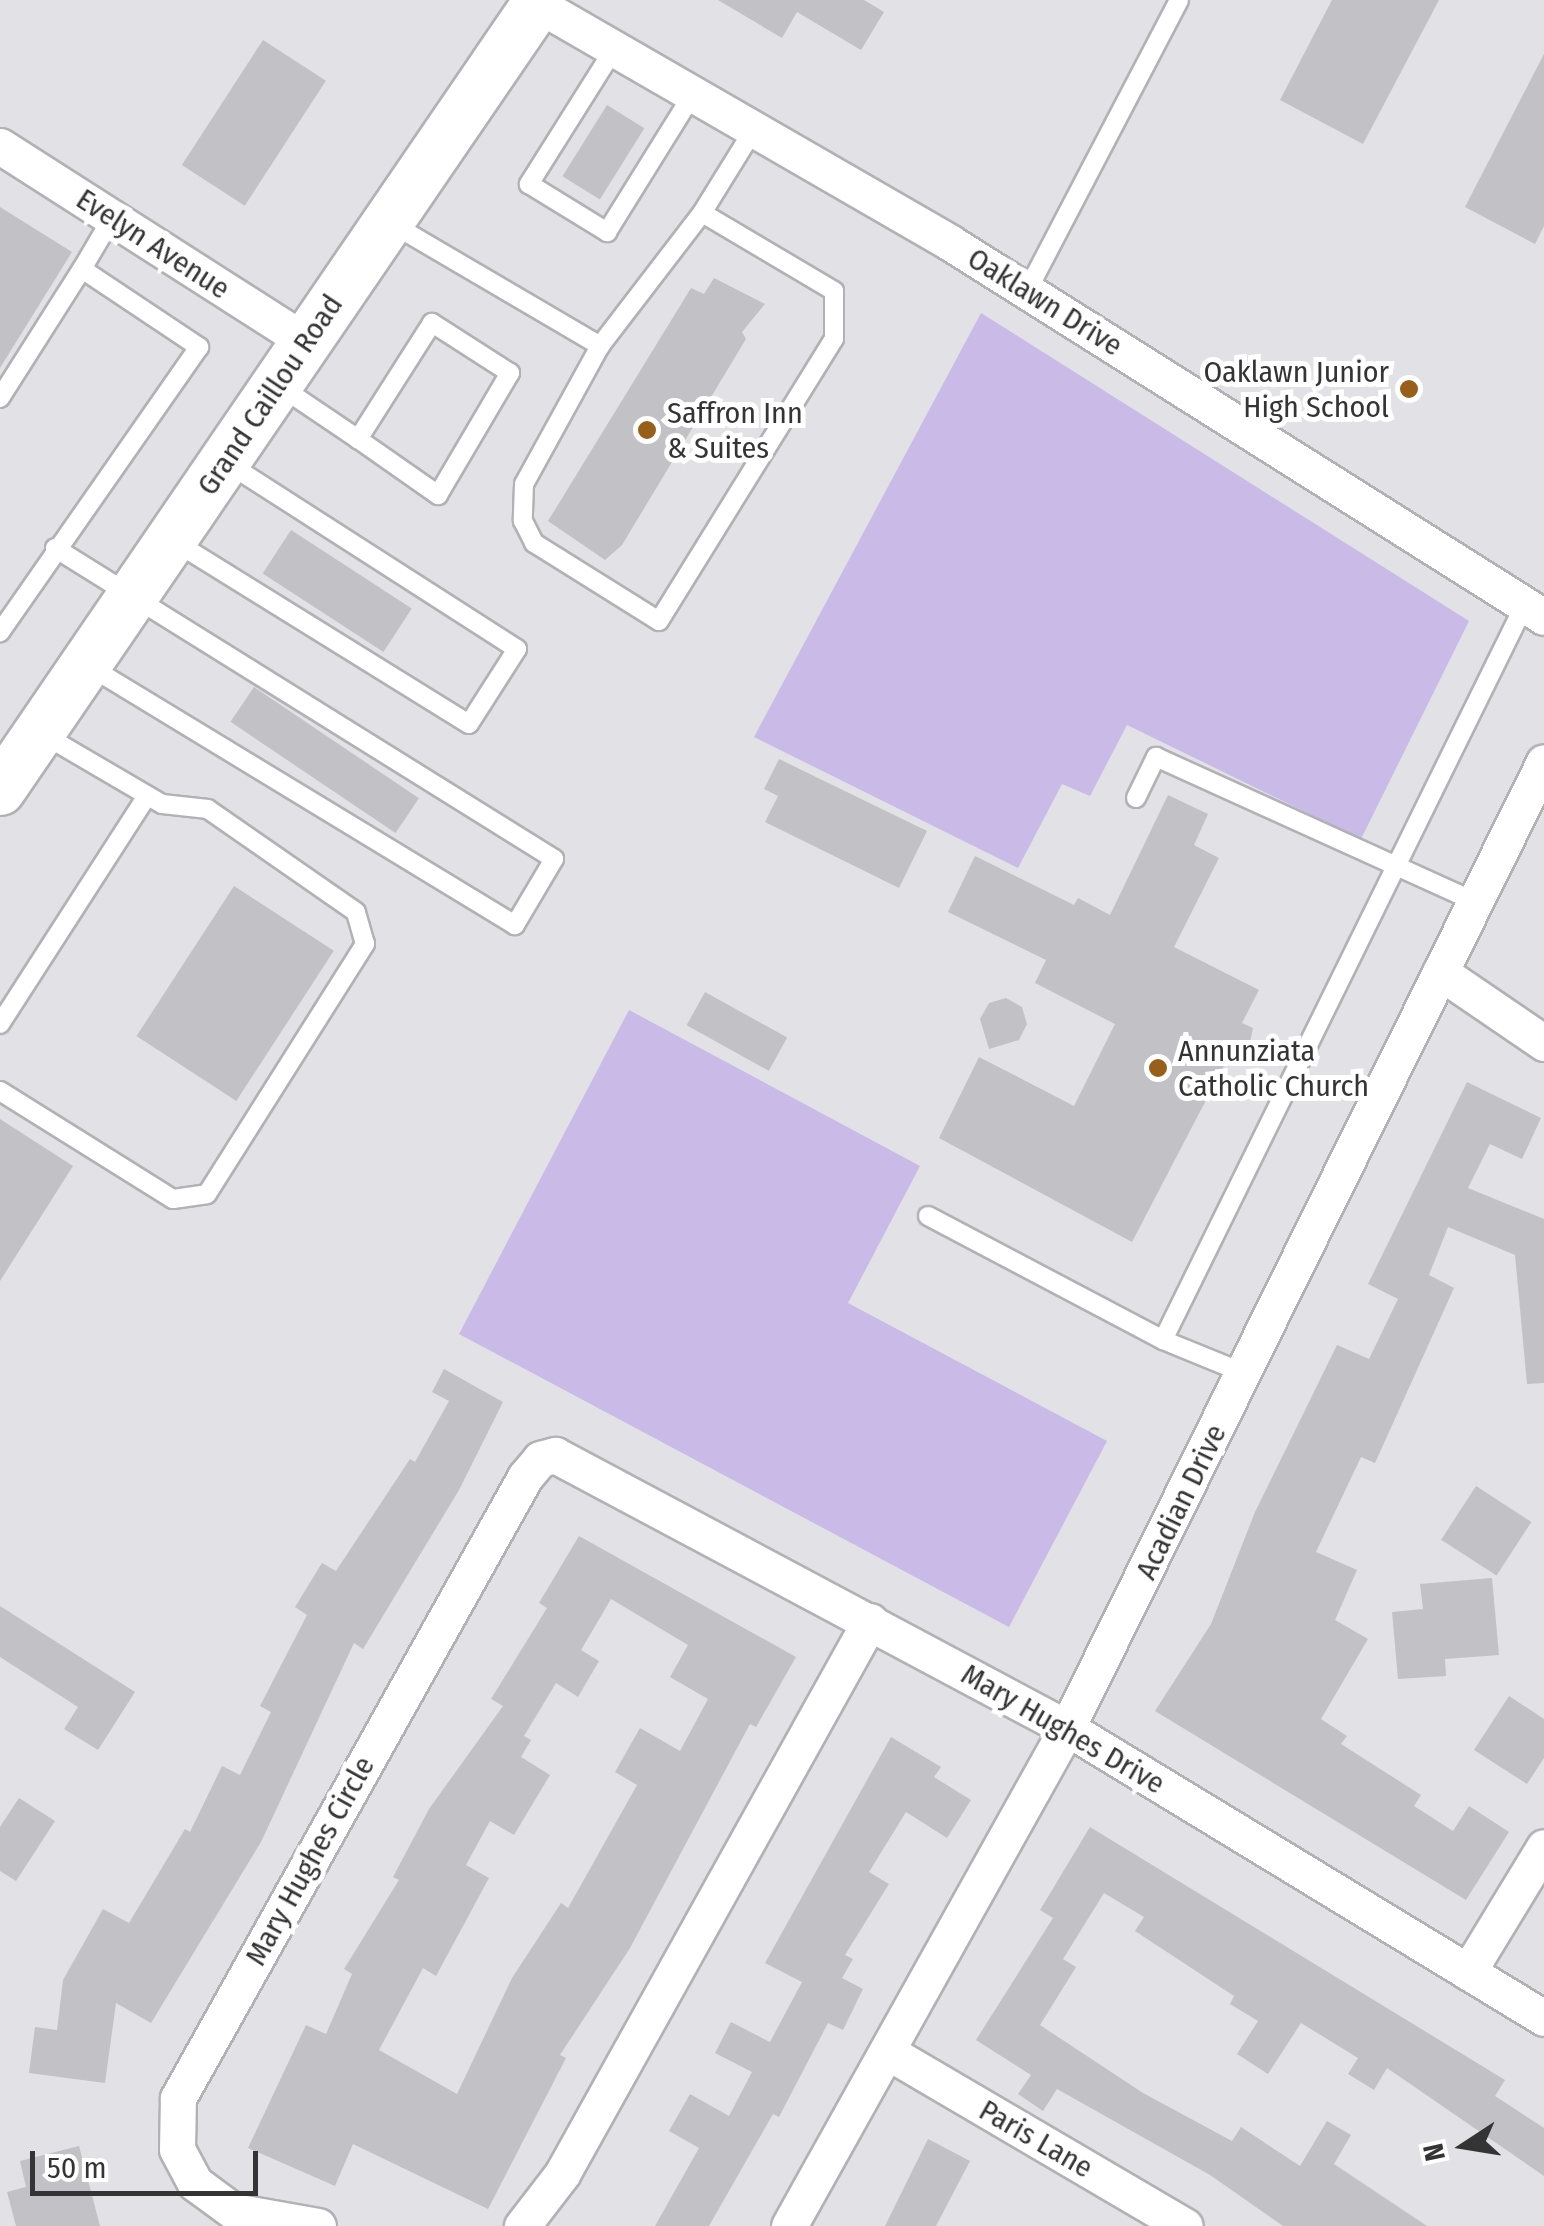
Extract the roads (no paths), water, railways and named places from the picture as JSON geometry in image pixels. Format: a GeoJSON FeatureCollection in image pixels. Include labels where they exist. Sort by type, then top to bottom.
{"type":"FeatureCollection","features":[{"type":"Feature","properties":{"kind":"main road","name":"Grand Caillou Road"},"geometry":{"type":"LineString","coordinates":[[0,790],[538,2]]}},
{"type":"Feature","properties":{"kind":"street","name":"Oaklawn Drive"},"geometry":{"type":"LineString","coordinates":[[538,2],[1027,291],[1534,610]]}},
{"type":"Feature","properties":{"kind":"street","name":"Evelyn Avenue"},"geometry":{"type":"LineString","coordinates":[[0,146],[307,342]]}},
{"type":"Feature","properties":{"kind":"street","name":"Acadian Drive"},"geometry":{"type":"LineString","coordinates":[[789,2226],[1067,1728],[1544,762]]}},
{"type":"Feature","properties":{"kind":"street"},"geometry":{"type":"LineString","coordinates":[[1440,972],[1544,1043]]}},
{"type":"Feature","properties":{"kind":"street","name":"Mary Hughes Drive"},"geometry":{"type":"LineString","coordinates":[[570,1458],[1067,1728],[1544,2018]]}},
{"type":"Feature","properties":{"kind":"street","name":"Mary Hughes Circle"},"geometry":{"type":"LineString","coordinates":[[318,2226],[233,2211],[207,2194],[177,2149],[178,2098],[524,1476],[540,1460],[570,1458]]}},
{"type":"Feature","properties":{"kind":"street"},"geometry":{"type":"LineString","coordinates":[[522,2226],[562,2174],[870,1621]]}},
{"type":"Feature","properties":{"kind":"street"},"geometry":{"type":"LineString","coordinates":[[1468,1972],[1544,1847]]}},
{"type":"Feature","properties":{"kind":"street","name":"Paris Lane"},"geometry":{"type":"LineString","coordinates":[[888,2052],[1185,2226]]}},
{"type":"Feature","properties":{"kind":"lane"},"geometry":{"type":"LineString","coordinates":[[1027,291],[1178,0]]}},
{"type":"Feature","properties":{"kind":"lane"},"geometry":{"type":"LineString","coordinates":[[614,49],[530,184],[606,232],[694,94]]}},
{"type":"Feature","properties":{"kind":"lane"},"geometry":{"type":"LineString","coordinates":[[702,212],[834,291],[839,315],[834,339],[659,621],[534,543],[524,521],[524,484],[600,346],[702,212],[754,130]]}},
{"type":"Feature","properties":{"kind":"lane"},"geometry":{"type":"LineString","coordinates":[[0,398],[112,218]]}},
{"type":"Feature","properties":{"kind":"lane"},"geometry":{"type":"LineString","coordinates":[[389,222],[600,346]]}},
{"type":"Feature","properties":{"kind":"lane"},"geometry":{"type":"LineString","coordinates":[[0,632],[198,347],[82,269]]}},
{"type":"Feature","properties":{"kind":"lane"},"geometry":{"type":"LineString","coordinates":[[278,384],[358,440],[438,495],[510,373],[432,323],[358,440]]}},
{"type":"Feature","properties":{"kind":"lane"},"geometry":{"type":"LineString","coordinates":[[172,540],[470,724],[517,649],[226,461]]}},
{"type":"Feature","properties":{"kind":"lane"},"geometry":{"type":"LineString","coordinates":[[55,548],[554,859],[515,925],[87,664]]}},
{"type":"Feature","properties":{"kind":"lane"},"geometry":{"type":"LineString","coordinates":[[1163,1340],[1393,866],[1534,610]]}},
{"type":"Feature","properties":{"kind":"lane"},"geometry":{"type":"LineString","coordinates":[[0,1091],[174,1199],[207,1194],[366,944],[356,912],[208,809],[162,804],[40,733]]}},
{"type":"Feature","properties":{"kind":"lane"},"geometry":{"type":"LineString","coordinates":[[1136,798],[1156,757],[1474,901]]}},
{"type":"Feature","properties":{"kind":"lane"},"geometry":{"type":"LineString","coordinates":[[0,1024],[147,796]]}},
{"type":"Feature","properties":{"kind":"lane"},"geometry":{"type":"LineString","coordinates":[[928,1216],[1163,1340],[1244,1374]]}},
{"type":"Feature","properties":{"kind":"place","name":"Oaklawn Junior High School"},"geometry":{"type":"Point","coordinates":[1409,389]}},
{"type":"Feature","properties":{"kind":"place","name":"Saffron Inn & Suites"},"geometry":{"type":"Point","coordinates":[647,430]}},
{"type":"Feature","properties":{"kind":"place","name":"Annunziata Catholic Church"},"geometry":{"type":"Point","coordinates":[1158,1068]}}]}
